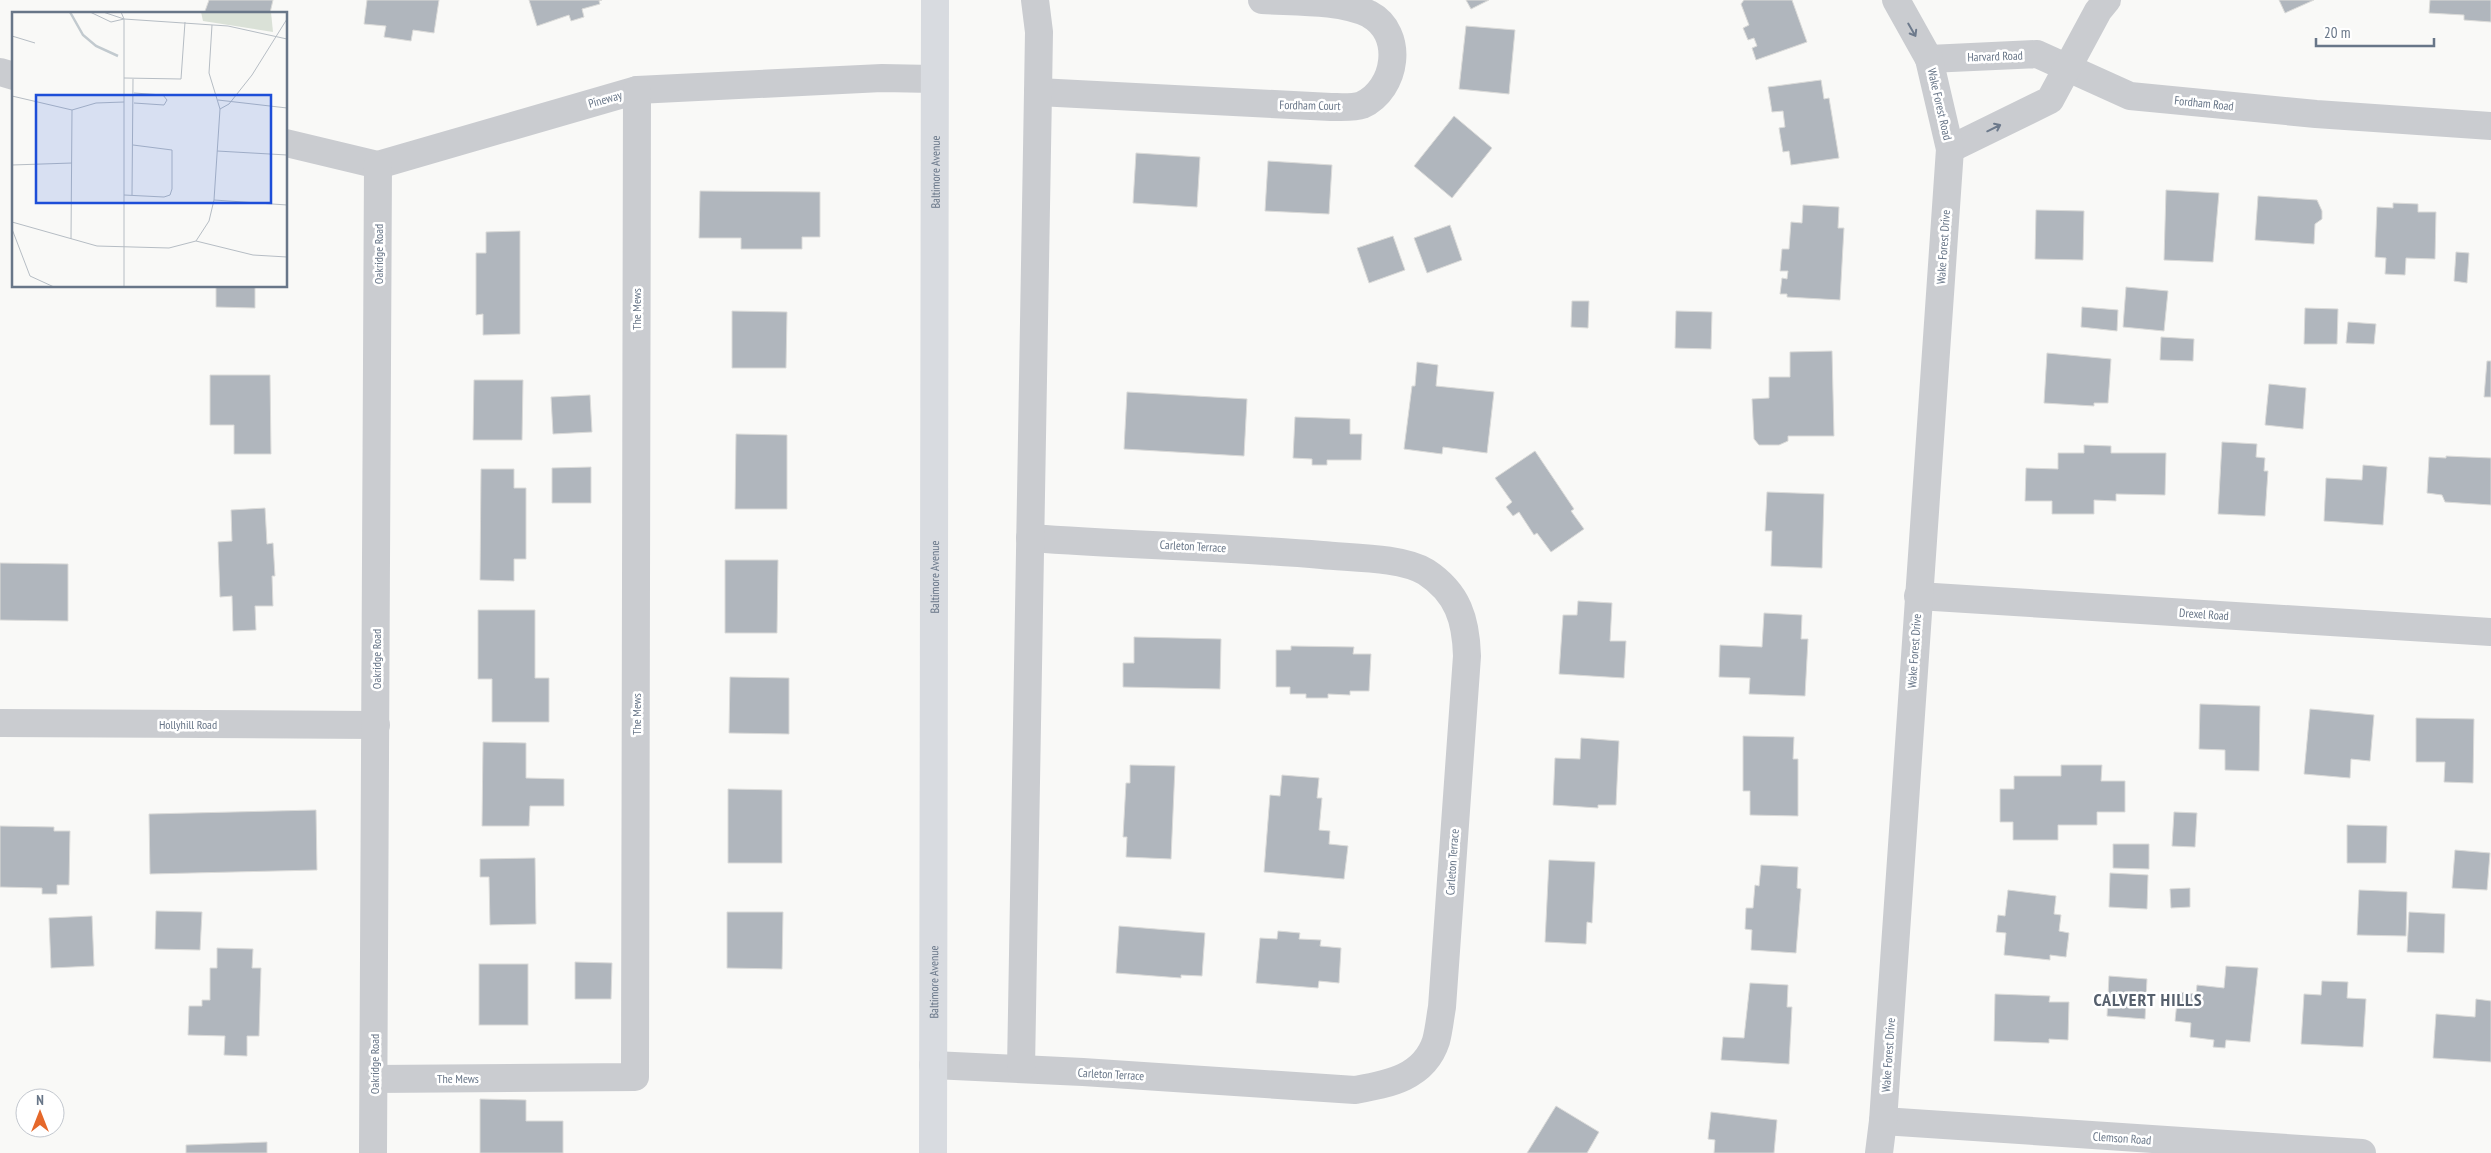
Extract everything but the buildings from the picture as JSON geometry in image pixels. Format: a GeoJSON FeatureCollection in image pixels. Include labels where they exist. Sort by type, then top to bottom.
{"type":"FeatureCollection","features":[{"type":"Feature","properties":{"kind":"main road","name":"Baltimore Avenue"},"geometry":{"type":"LineString","coordinates":[[933,1153],[935,0]]}},
{"type":"Feature","properties":{"kind":"street"},"geometry":{"type":"LineString","coordinates":[[1021,1070],[1039,32],[1035,0]]}},
{"type":"Feature","properties":{"kind":"street","name":"Fordham Court"},"geometry":{"type":"LineString","coordinates":[[1038,92],[1331,107],[1361,105],[1382,90],[1391,70],[1393,52],[1387,30],[1369,15],[1336,6],[1262,0]]}},
{"type":"Feature","properties":{"kind":"street"},"geometry":{"type":"LineString","coordinates":[[1896,0],[1929,59]]}},
{"type":"Feature","properties":{"kind":"street"},"geometry":{"type":"LineString","coordinates":[[1950,149],[2050,100],[2069,69],[2098,11],[2107,0]]}},
{"type":"Feature","properties":{"kind":"street","name":"Harvard Road"},"geometry":{"type":"LineString","coordinates":[[1929,59],[2037,54],[2069,69]]}},
{"type":"Feature","properties":{"kind":"street","name":"Wake Forest Road"},"geometry":{"type":"LineString","coordinates":[[1929,59],[1950,149]]}},
{"type":"Feature","properties":{"kind":"street","name":"Fordham Road"},"geometry":{"type":"LineString","coordinates":[[2069,69],[2130,96],[2316,114],[2491,126]]}},
{"type":"Feature","properties":{"kind":"street","name":"Pineway"},"geometry":{"type":"LineString","coordinates":[[378,165],[636,90],[882,78],[934,79]]}},
{"type":"Feature","properties":{"kind":"street","name":"The Mews"},"geometry":{"type":"LineString","coordinates":[[374,1079],[635,1077],[636,90]]}},
{"type":"Feature","properties":{"kind":"street"},"geometry":{"type":"LineString","coordinates":[[288,142],[378,165]]}},
{"type":"Feature","properties":{"kind":"street","name":"Wake Forest Drive"},"geometry":{"type":"LineString","coordinates":[[1879,1153],[1883,1121],[1950,149]]}},
{"type":"Feature","properties":{"kind":"street","name":"Oakridge Road"},"geometry":{"type":"LineString","coordinates":[[373,1153],[378,165]]}},
{"type":"Feature","properties":{"kind":"street","name":"Carleton Terrace"},"geometry":{"type":"LineString","coordinates":[[933,1065],[1355,1090],[1393,1083],[1419,1069],[1436,1042],[1442,1007],[1467,656],[1466,628],[1457,607],[1445,587],[1424,571],[1398,563],[1236,548],[1030,538]]}},
{"type":"Feature","properties":{"kind":"street","name":"Drexel Road"},"geometry":{"type":"LineString","coordinates":[[1918,596],[2491,632]]}},
{"type":"Feature","properties":{"kind":"street","name":"Hollyhill Road"},"geometry":{"type":"LineString","coordinates":[[0,723],[376,725]]}},
{"type":"Feature","properties":{"kind":"street","name":"Clemson Road"},"geometry":{"type":"LineString","coordinates":[[1883,1121],[2362,1153]]}},
{"type":"Feature","properties":{"kind":"district","name":"CALVERT HILLS"},"geometry":{"type":"Point","coordinates":[2148,999]}}]}
